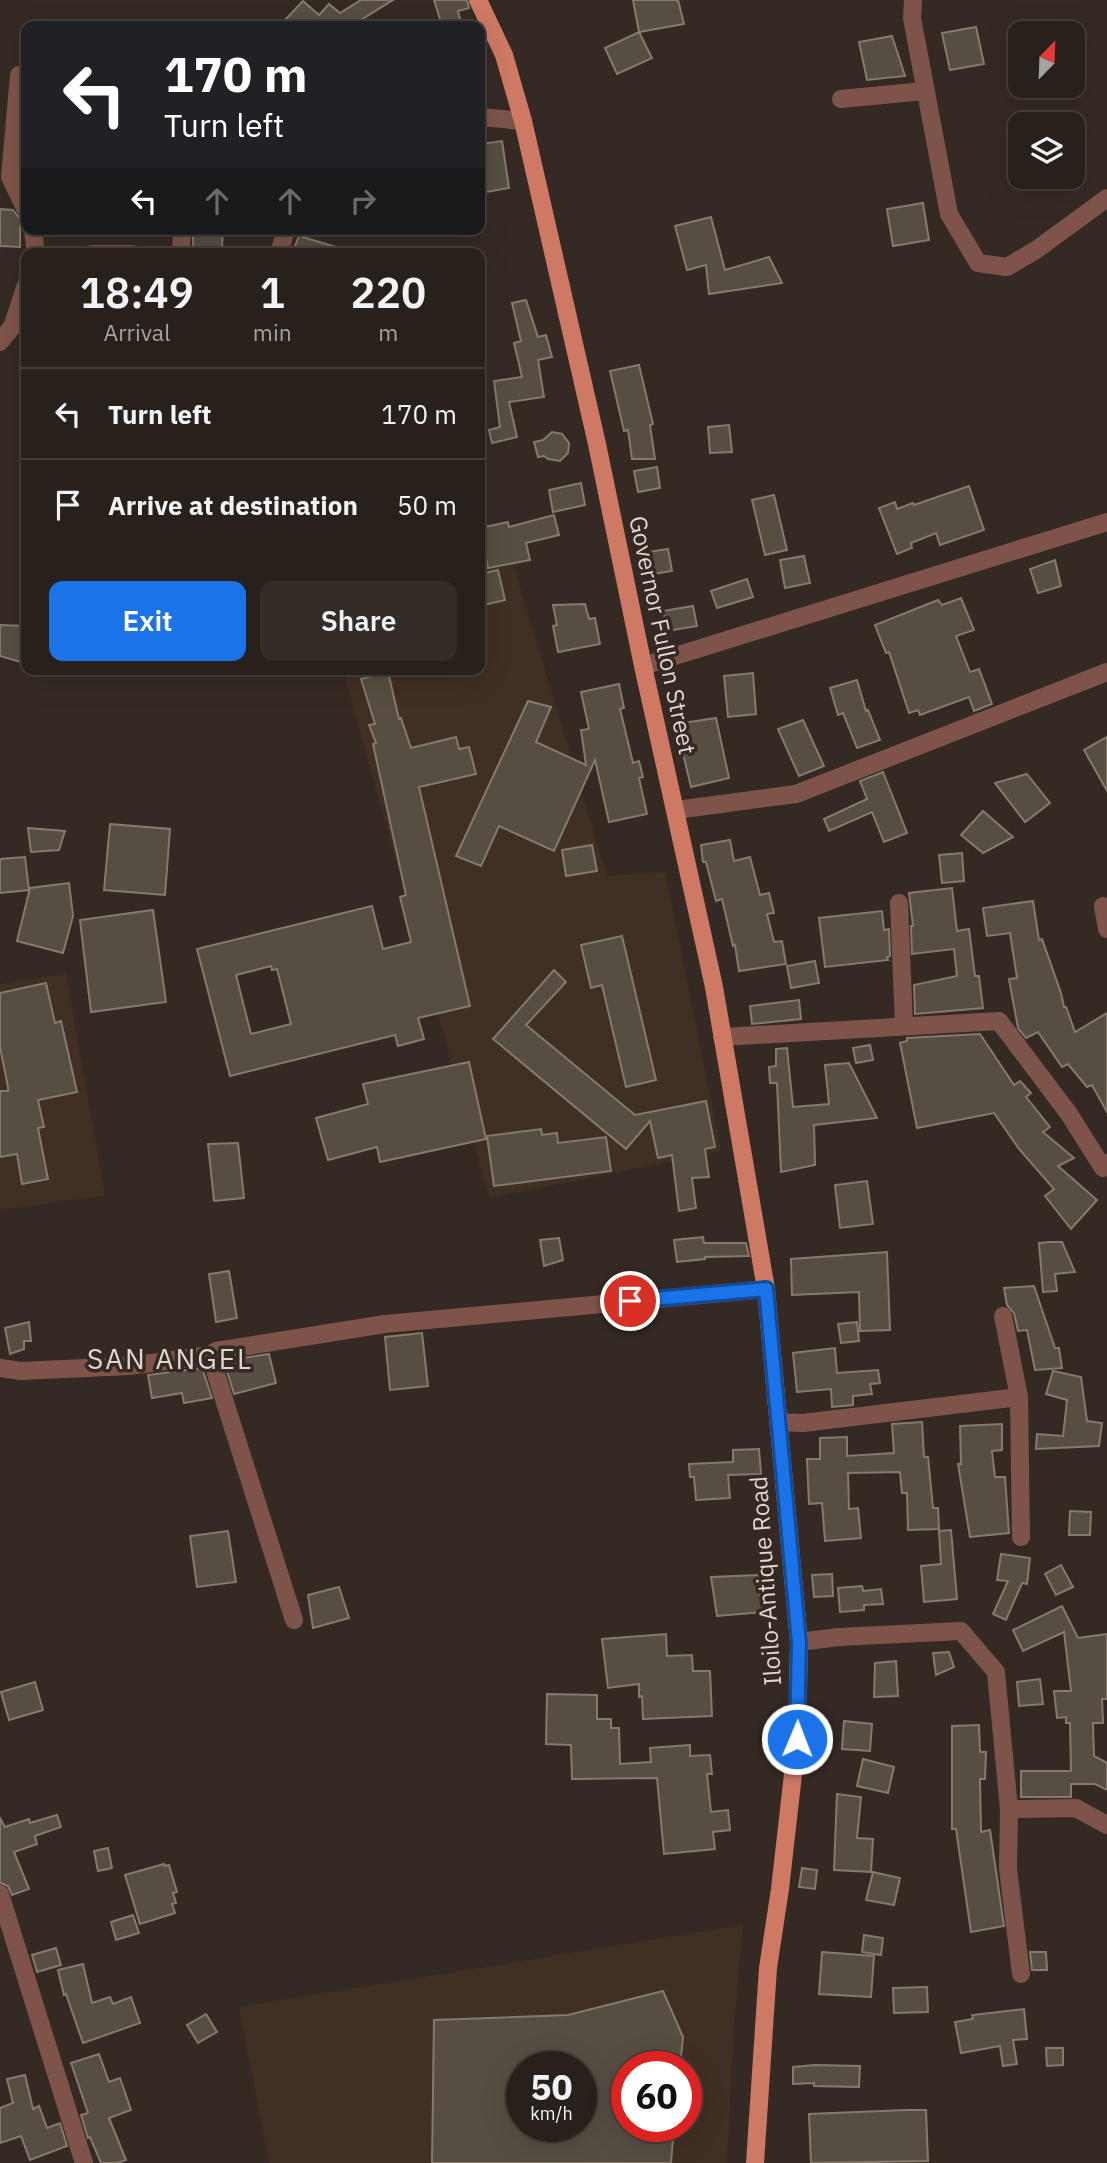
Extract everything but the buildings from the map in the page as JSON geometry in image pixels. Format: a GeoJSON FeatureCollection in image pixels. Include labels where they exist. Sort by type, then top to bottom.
{"type":"FeatureCollection","features":[{"type":"Feature","properties":{"kind":"main road","name":"Governor Fullon Street"},"geometry":{"type":"LineString","coordinates":[[478,0],[504,55],[523,121],[597,444],[722,1037],[766,1289]]}},
{"type":"Feature","properties":{"kind":"main road","name":"Iloilo-Antique Road"},"geometry":{"type":"LineString","coordinates":[[755,2163],[768,1968],[797,1739],[799,1642],[766,1289]]}},
{"type":"Feature","properties":{"kind":"street"},"geometry":{"type":"LineString","coordinates":[[913,0],[912,18],[924,91],[949,214],[978,263],[1007,267],[1036,250],[1107,198]]}},
{"type":"Feature","properties":{"kind":"street"},"geometry":{"type":"LineString","coordinates":[[21,75],[10,177],[21,199]]}},
{"type":"Feature","properties":{"kind":"street"},"geometry":{"type":"LineString","coordinates":[[841,99],[924,91]]}},
{"type":"Feature","properties":{"kind":"street"},"geometry":{"type":"LineString","coordinates":[[485,117],[523,121]]}},
{"type":"Feature","properties":{"kind":"street"},"geometry":{"type":"LineString","coordinates":[[0,342],[12,327],[21,300]]}},
{"type":"Feature","properties":{"kind":"street"},"geometry":{"type":"LineString","coordinates":[[643,666],[1107,522]]}},
{"type":"Feature","properties":{"kind":"street"},"geometry":{"type":"LineString","coordinates":[[676,810],[796,794],[1105,676]]}},
{"type":"Feature","properties":{"kind":"street"},"geometry":{"type":"LineString","coordinates":[[900,903],[904,1025]]}},
{"type":"Feature","properties":{"kind":"street"},"geometry":{"type":"LineString","coordinates":[[1103,906],[1107,929]]}},
{"type":"Feature","properties":{"kind":"street"},"geometry":{"type":"LineString","coordinates":[[722,1037],[999,1021],[1069,1114],[1103,1167],[1107,1163]]}},
{"type":"Feature","properties":{"kind":"street"},"geometry":{"type":"LineString","coordinates":[[0,1368],[21,1371],[129,1366],[210,1355],[216,1351],[385,1324],[766,1289]]}},
{"type":"Feature","properties":{"kind":"street"},"geometry":{"type":"LineString","coordinates":[[1003,1316],[1018,1397],[1021,1537]]}},
{"type":"Feature","properties":{"kind":"street"},"geometry":{"type":"LineString","coordinates":[[210,1355],[295,1620]]}},
{"type":"Feature","properties":{"kind":"street"},"geometry":{"type":"LineString","coordinates":[[778,1422],[803,1423],[1018,1397]]}},
{"type":"Feature","properties":{"kind":"street"},"geometry":{"type":"LineString","coordinates":[[799,1642],[839,1637],[961,1631],[996,1672],[1009,1810],[1008,1869],[1021,1974]]}},
{"type":"Feature","properties":{"kind":"street"},"geometry":{"type":"LineString","coordinates":[[1009,1810],[1076,1808],[1107,1825]]}},
{"type":"Feature","properties":{"kind":"street"},"geometry":{"type":"LineString","coordinates":[[0,1894],[84,2163]]}},
{"type":"Feature","properties":{"kind":"shaded area"},"geometry":{"type":"Polygon","coordinates":[[[512,561],[607,876],[665,872],[721,1151],[489,1198],[344,675],[485,675],[485,563],[512,561]]]}},
{"type":"Feature","properties":{"kind":"shaded area"},"geometry":{"type":"Polygon","coordinates":[[[66,974],[105,1195],[0,1210],[0,984],[66,974]]]}},
{"type":"Feature","properties":{"kind":"shaded area"},"geometry":{"type":"Polygon","coordinates":[[[743,1925],[734,2025],[727,2163],[269,2163],[239,2007],[743,1925]]]}},
{"type":"Feature","properties":{"kind":"district","name":"SAN ANGEL"},"geometry":{"type":"Point","coordinates":[170,1358]}},
{"type":"Feature","properties":{"kind":"route"},"geometry":{"type":"LineString","coordinates":[[630,1301],[766,1289],[799,1642],[797,1739]]}}]}
